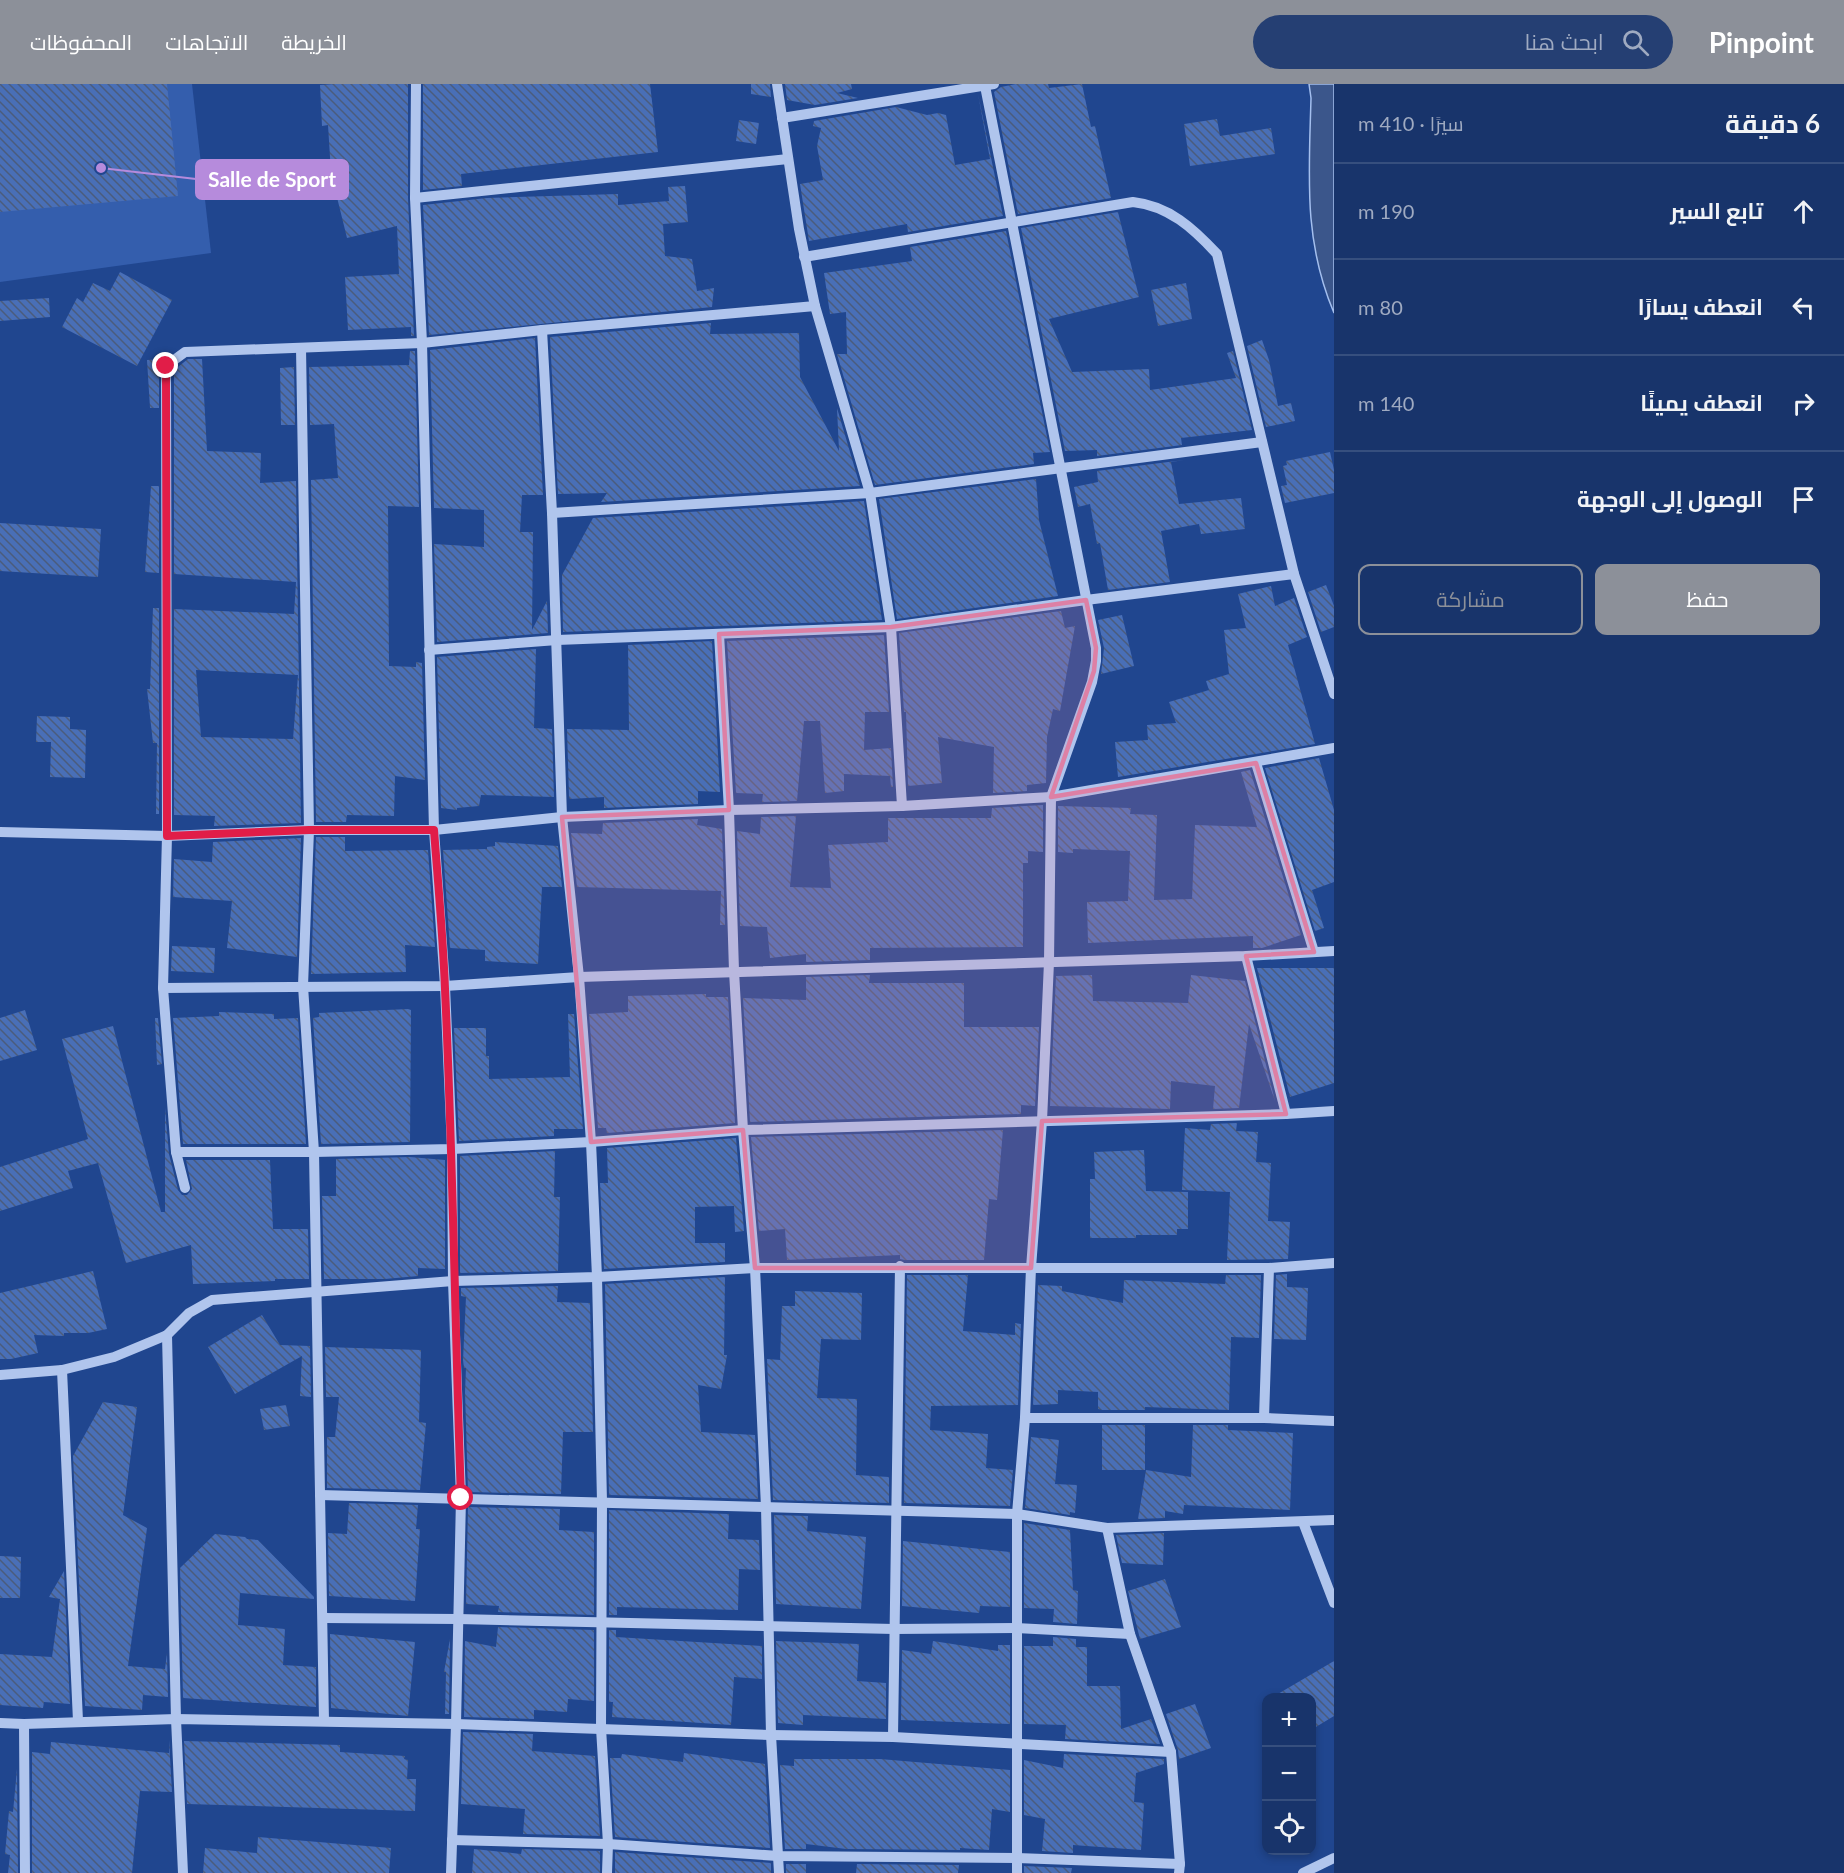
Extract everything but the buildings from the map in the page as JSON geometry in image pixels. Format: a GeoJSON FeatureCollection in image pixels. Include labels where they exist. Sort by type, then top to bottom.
{"type":"FeatureCollection","features":[{"type":"Feature","properties":{"kind":"street"},"geometry":{"type":"LineString","coordinates":[[416,84],[415,198],[422,343],[434,830],[445,986],[452,1149],[453,1281],[461,1498],[451,1873]]}},
{"type":"Feature","properties":{"kind":"street"},"geometry":{"type":"LineString","coordinates":[[777,84],[804,257],[815,306],[870,493],[891,627],[902,806]]}},
{"type":"Feature","properties":{"kind":"street"},"geometry":{"type":"LineString","coordinates":[[782,118],[987,85],[1096,648],[1094,671],[1051,797],[1049,962],[1042,1121],[1031,1268],[1025,1418],[1017,1514],[1017,1873]]}},
{"type":"Feature","properties":{"kind":"street"},"geometry":{"type":"LineString","coordinates":[[415,198],[788,159]]}},
{"type":"Feature","properties":{"kind":"street"},"geometry":{"type":"LineString","coordinates":[[804,257],[1133,202],[1150,204],[1169,212],[1192,228],[1217,254],[1294,574],[1334,694]]}},
{"type":"Feature","properties":{"kind":"street"},"geometry":{"type":"LineString","coordinates":[[184,1188],[176,1152],[163,988],[167,836],[166,366],[185,352],[422,343],[815,306]]}},
{"type":"Feature","properties":{"kind":"street"},"geometry":{"type":"LineString","coordinates":[[542,330],[552,513],[562,817],[579,977],[591,1142],[597,1277],[602,1503],[601,1728],[608,1844],[607,1873]]}},
{"type":"Feature","properties":{"kind":"street"},"geometry":{"type":"LineString","coordinates":[[302,348],[309,830],[303,986],[314,1152],[324,1721]]}},
{"type":"Feature","properties":{"kind":"street"},"geometry":{"type":"LineString","coordinates":[[552,513],[870,493],[1262,442]]}},
{"type":"Feature","properties":{"kind":"street"},"geometry":{"type":"LineString","coordinates":[[429,650],[557,640],[891,627],[1294,574]]}},
{"type":"Feature","properties":{"kind":"street"},"geometry":{"type":"LineString","coordinates":[[719,634],[743,1130],[755,1268],[766,1507],[771,1735],[779,1873]]}},
{"type":"Feature","properties":{"kind":"street"},"geometry":{"type":"LineString","coordinates":[[0,832],[167,836],[309,830],[434,830],[562,817],[902,806],[1051,797],[1334,748]]}},
{"type":"Feature","properties":{"kind":"street"},"geometry":{"type":"LineString","coordinates":[[1256,763],[1314,952]]}},
{"type":"Feature","properties":{"kind":"street"},"geometry":{"type":"LineString","coordinates":[[163,988],[445,986],[579,977],[1246,956],[1334,951]]}},
{"type":"Feature","properties":{"kind":"street"},"geometry":{"type":"LineString","coordinates":[[1246,956],[1286,1114]]}},
{"type":"Feature","properties":{"kind":"street"},"geometry":{"type":"LineString","coordinates":[[176,1152],[452,1149],[591,1142],[743,1130],[1334,1111]]}},
{"type":"Feature","properties":{"kind":"street"},"geometry":{"type":"LineString","coordinates":[[0,1374],[62,1370],[114,1357],[167,1335],[189,1313],[212,1300],[453,1281],[597,1277],[755,1268],[900,1266],[1269,1268],[1334,1263]]}},
{"type":"Feature","properties":{"kind":"street"},"geometry":{"type":"LineString","coordinates":[[893,1737],[900,1266]]}},
{"type":"Feature","properties":{"kind":"street"},"geometry":{"type":"LineString","coordinates":[[1264,1418],[1269,1268]]}},
{"type":"Feature","properties":{"kind":"street"},"geometry":{"type":"LineString","coordinates":[[167,1335],[176,1719],[183,1873]]}},
{"type":"Feature","properties":{"kind":"street"},"geometry":{"type":"LineString","coordinates":[[62,1370],[78,1721]]}},
{"type":"Feature","properties":{"kind":"street"},"geometry":{"type":"LineString","coordinates":[[1025,1418],[1264,1418],[1334,1421]]}},
{"type":"Feature","properties":{"kind":"street"},"geometry":{"type":"LineString","coordinates":[[320,1495],[1017,1514],[1107,1528],[1334,1520]]}},
{"type":"Feature","properties":{"kind":"street"},"geometry":{"type":"LineString","coordinates":[[1303,1522],[1334,1603]]}},
{"type":"Feature","properties":{"kind":"street"},"geometry":{"type":"LineString","coordinates":[[452,1840],[608,1844],[778,1856],[1017,1858],[1179,1869],[1170,1752],[1130,1634],[1107,1528]]}},
{"type":"Feature","properties":{"kind":"street"},"geometry":{"type":"LineString","coordinates":[[322,1618],[894,1629],[1016,1628],[1130,1634]]}},
{"type":"Feature","properties":{"kind":"street"},"geometry":{"type":"LineString","coordinates":[[0,1723],[176,1719],[456,1724],[893,1737],[1170,1752]]}},
{"type":"Feature","properties":{"kind":"street"},"geometry":{"type":"LineString","coordinates":[[24,1724],[25,1873]]}},
{"type":"Feature","properties":{"kind":"street"},"geometry":{"type":"LineString","coordinates":[[1303,1873],[1334,1858]]}},
{"type":"Feature","properties":{"kind":"highlighted area"},"geometry":{"type":"Polygon","coordinates":[[[1086,600],[1096,648],[1094,671],[1051,797],[1256,763],[1314,952],[1246,956],[1286,1114],[1042,1121],[1031,1268],[755,1268],[743,1130],[591,1142],[562,817],[729,810],[719,634],[891,627],[1086,600]]]}},
{"type":"Feature","properties":{"kind":"shaded area"},"geometry":{"type":"Polygon","coordinates":[[[0,84],[192,84],[211,253],[0,282],[0,84]]]}},
{"type":"Feature","properties":{"kind":"shaded area"},"geometry":{"type":"Polygon","coordinates":[[[1309,84],[1334,84],[1334,313],[1317,259],[1310,207],[1311,98],[1309,84]]]}},
{"type":"Feature","properties":{"kind":"place","name":"Salle de Sport"},"geometry":{"type":"Point","coordinates":[101,168]}},
{"type":"Feature","properties":{"kind":"route"},"geometry":{"type":"LineString","coordinates":[[166,366],[167,836],[309,830],[434,830],[445,986],[452,1149],[453,1281],[461,1498]]}}]}
